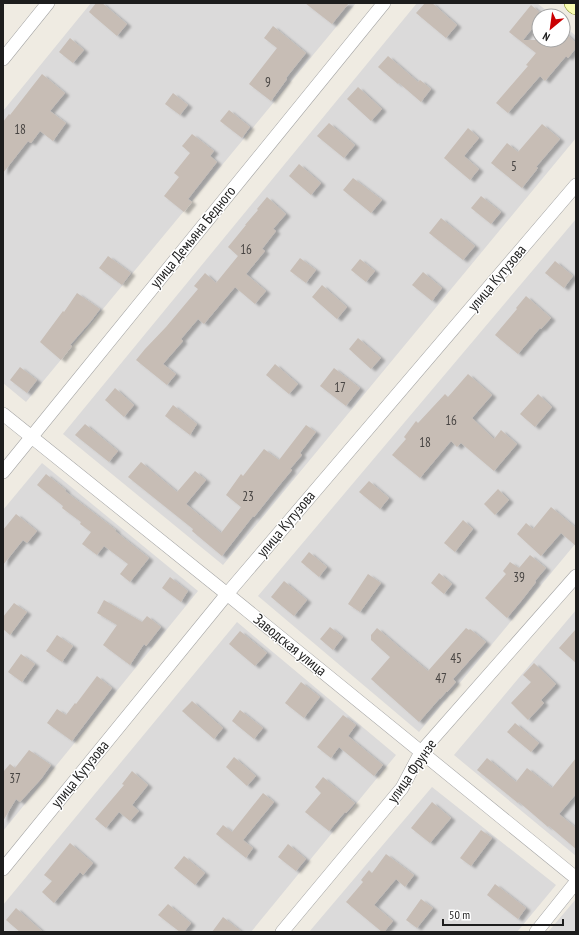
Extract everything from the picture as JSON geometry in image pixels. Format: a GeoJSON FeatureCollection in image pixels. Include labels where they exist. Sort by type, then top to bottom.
{"type":"FeatureCollection","features":[{"type":"Feature","properties":{"kind":"street"},"geometry":{"type":"LineString","coordinates":[[3,59],[48,3]]}},
{"type":"Feature","properties":{"kind":"street","name":"улица Демьяна Бедного"},"geometry":{"type":"LineString","coordinates":[[3,472],[384,3]]}},
{"type":"Feature","properties":{"kind":"street","name":"улица Кутузова"},"geometry":{"type":"LineString","coordinates":[[3,869],[227,594],[576,185]]}},
{"type":"Feature","properties":{"kind":"street","name":"Заводская улица"},"geometry":{"type":"LineString","coordinates":[[3,414],[576,878]]}},
{"type":"Feature","properties":{"kind":"street","name":"улица Фрунзе"},"geometry":{"type":"LineString","coordinates":[[282,932],[402,788],[421,752],[576,576]]}},
{"type":"Feature","properties":{"kind":"street"},"geometry":{"type":"LineString","coordinates":[[536,932],[576,882]]}},
{"type":"Feature","properties":{"kind":"shaded area"},"geometry":{"type":"Polygon","coordinates":[[[91,3],[356,3],[26,402],[3,383],[3,111],[91,3]]]}},
{"type":"Feature","properties":{"kind":"shaded area"},"geometry":{"type":"Polygon","coordinates":[[[417,3],[537,3],[543,8],[531,8],[531,48],[571,48],[571,32],[576,36],[576,138],[223,565],[63,434],[417,3]]]}},
{"type":"Feature","properties":{"kind":"shaded area"},"geometry":{"type":"Polygon","coordinates":[[[576,219],[576,543],[419,732],[258,596],[576,219]]]}},
{"type":"Feature","properties":{"kind":"shaded area"},"geometry":{"type":"Polygon","coordinates":[[[42,463],[198,591],[3,831],[3,510],[42,463]]]}},
{"type":"Feature","properties":{"kind":"shaded area"},"geometry":{"type":"Polygon","coordinates":[[[576,610],[576,856],[454,755],[576,610]]]}},
{"type":"Feature","properties":{"kind":"shaded area"},"geometry":{"type":"Polygon","coordinates":[[[237,622],[396,755],[251,932],[3,932],[3,905],[237,622]]]}},
{"type":"Feature","properties":{"kind":"shaded area"},"geometry":{"type":"Polygon","coordinates":[[[432,787],[556,885],[517,932],[309,932],[432,787]]]}},
{"type":"Feature","properties":{"kind":"shaded area"},"geometry":{"type":"Polygon","coordinates":[[[576,899],[576,932],[548,932],[576,899]]]}},
{"type":"Feature","properties":{"kind":"building"},"geometry":{"type":"Polygon","coordinates":[[[96,3],[102,3],[127,24],[117,36],[89,12],[96,3]]]}},
{"type":"Feature","properties":{"kind":"building"},"geometry":{"type":"Polygon","coordinates":[[[305,3],[349,3],[332,24],[305,3]]]}},
{"type":"Feature","properties":{"kind":"building"},"geometry":{"type":"Polygon","coordinates":[[[425,3],[432,3],[457,25],[446,38],[416,13],[425,3]]]}},
{"type":"Feature","properties":{"kind":"building"},"geometry":{"type":"Polygon","coordinates":[[[531,5],[535,8],[531,8],[531,30],[523,40],[531,40],[531,48],[571,48],[571,38],[576,43],[576,48],[568,58],[566,56],[545,81],[540,76],[508,113],[496,103],[528,66],[526,65],[536,53],[509,32],[531,5]]]}},
{"type":"Feature","properties":{"kind":"building"},"geometry":{"type":"Polygon","coordinates":[[[273,26],[306,53],[286,78],[287,79],[271,101],[249,84],[277,48],[264,38],[273,26]]]}},
{"type":"Feature","properties":{"kind":"building"},"geometry":{"type":"Polygon","coordinates":[[[70,38],[84,50],[73,63],[59,52],[70,38]]]}},
{"type":"Feature","properties":{"kind":"building"},"geometry":{"type":"Polygon","coordinates":[[[388,56],[418,82],[420,80],[431,89],[421,102],[378,67],[388,56]]]}},
{"type":"Feature","properties":{"kind":"building"},"geometry":{"type":"Polygon","coordinates":[[[42,74],[65,93],[50,111],[66,123],[53,141],[40,131],[31,143],[28,141],[3,173],[3,122],[42,74]]]}},
{"type":"Feature","properties":{"kind":"building"},"geometry":{"type":"Polygon","coordinates":[[[358,87],[382,109],[371,121],[347,99],[358,87]]]}},
{"type":"Feature","properties":{"kind":"building"},"geometry":{"type":"Polygon","coordinates":[[[173,93],[188,105],[180,115],[165,104],[173,93]]]}},
{"type":"Feature","properties":{"kind":"building"},"geometry":{"type":"Polygon","coordinates":[[[229,110],[250,127],[242,138],[220,121],[229,110]]]}},
{"type":"Feature","properties":{"kind":"building"},"geometry":{"type":"Polygon","coordinates":[[[329,123],[355,145],[344,158],[317,136],[329,123]]]}},
{"type":"Feature","properties":{"kind":"building"},"geometry":{"type":"Polygon","coordinates":[[[542,124],[560,139],[536,167],[538,168],[522,188],[491,163],[507,143],[518,152],[542,124]]]}},
{"type":"Feature","properties":{"kind":"building"},"geometry":{"type":"Polygon","coordinates":[[[468,128],[479,138],[464,156],[479,169],[470,180],[444,158],[468,128]]]}},
{"type":"Feature","properties":{"kind":"building"},"geometry":{"type":"Polygon","coordinates":[[[192,134],[214,151],[210,156],[217,162],[188,199],[192,202],[184,212],[164,196],[179,177],[174,173],[190,153],[182,146],[192,134]]]}},
{"type":"Feature","properties":{"kind":"building"},"geometry":{"type":"Polygon","coordinates":[[[299,164],[321,183],[311,195],[289,176],[299,164]]]}},
{"type":"Feature","properties":{"kind":"building"},"geometry":{"type":"Polygon","coordinates":[[[353,178],[382,200],[371,213],[343,190],[353,178]]]}},
{"type":"Feature","properties":{"kind":"building"},"geometry":{"type":"Polygon","coordinates":[[[481,196],[501,212],[491,224],[471,208],[481,196]]]}},
{"type":"Feature","properties":{"kind":"building"},"geometry":{"type":"Polygon","coordinates":[[[267,197],[286,214],[273,229],[276,231],[262,249],[265,251],[246,274],[266,291],[255,304],[235,287],[204,324],[198,319],[181,339],[183,341],[163,364],[176,374],[167,385],[136,360],[198,289],[194,286],[205,273],[216,283],[238,256],[228,247],[267,197]]]}},
{"type":"Feature","properties":{"kind":"building"},"geometry":{"type":"Polygon","coordinates":[[[441,218],[475,246],[463,260],[429,233],[441,218]]]}},
{"type":"Feature","properties":{"kind":"building"},"geometry":{"type":"Polygon","coordinates":[[[108,256],[131,273],[122,285],[99,268],[108,256]]]}},
{"type":"Feature","properties":{"kind":"building"},"geometry":{"type":"Polygon","coordinates":[[[300,258],[316,270],[306,283],[290,271],[300,258]]]}},
{"type":"Feature","properties":{"kind":"building"},"geometry":{"type":"Polygon","coordinates":[[[360,259],[375,271],[366,282],[351,270],[360,259]]]}},
{"type":"Feature","properties":{"kind":"building"},"geometry":{"type":"Polygon","coordinates":[[[555,261],[573,276],[564,288],[545,273],[555,261]]]}},
{"type":"Feature","properties":{"kind":"building"},"geometry":{"type":"Polygon","coordinates":[[[423,272],[442,288],[432,301],[412,285],[423,272]]]}},
{"type":"Feature","properties":{"kind":"building"},"geometry":{"type":"Polygon","coordinates":[[[322,285],[347,307],[337,319],[312,297],[322,285]]]}},
{"type":"Feature","properties":{"kind":"building"},"geometry":{"type":"Polygon","coordinates":[[[77,293],[100,309],[70,345],[72,346],[61,360],[40,342],[77,293]]]}},
{"type":"Feature","properties":{"kind":"building"},"geometry":{"type":"Polygon","coordinates":[[[526,296],[551,318],[541,329],[540,328],[518,354],[495,335],[526,296]]]}},
{"type":"Feature","properties":{"kind":"building"},"geometry":{"type":"Polygon","coordinates":[[[358,338],[381,358],[371,369],[349,349],[358,338]]]}},
{"type":"Feature","properties":{"kind":"building"},"geometry":{"type":"Polygon","coordinates":[[[275,364],[298,384],[289,394],[266,375],[275,364]]]}},
{"type":"Feature","properties":{"kind":"building"},"geometry":{"type":"Polygon","coordinates":[[[20,367],[37,380],[27,393],[10,380],[20,367]]]}},
{"type":"Feature","properties":{"kind":"building"},"geometry":{"type":"Polygon","coordinates":[[[334,368],[360,388],[346,406],[320,386],[334,368]]]}},
{"type":"Feature","properties":{"kind":"building"},"geometry":{"type":"Polygon","coordinates":[[[468,374],[492,395],[472,418],[494,439],[501,430],[517,444],[494,471],[461,443],[457,447],[451,441],[420,478],[392,455],[406,439],[404,437],[416,421],[418,423],[445,394],[448,397],[468,374]]]}},
{"type":"Feature","properties":{"kind":"building"},"geometry":{"type":"Polygon","coordinates":[[[115,388],[134,405],[124,417],[105,400],[115,388]]]}},
{"type":"Feature","properties":{"kind":"building"},"geometry":{"type":"Polygon","coordinates":[[[538,394],[552,407],[535,427],[520,414],[538,394]]]}},
{"type":"Feature","properties":{"kind":"building"},"geometry":{"type":"Polygon","coordinates":[[[173,405],[197,424],[190,435],[165,416],[173,405]]]}},
{"type":"Feature","properties":{"kind":"building"},"geometry":{"type":"Polygon","coordinates":[[[85,424],[118,451],[109,462],[75,435],[85,424]]]}},
{"type":"Feature","properties":{"kind":"building"},"geometry":{"type":"Polygon","coordinates":[[[306,425],[316,432],[300,453],[302,455],[290,469],[292,470],[254,517],[253,516],[222,556],[192,531],[193,529],[128,477],[141,462],[177,492],[195,471],[206,480],[186,504],[221,533],[241,507],[226,495],[241,474],[243,476],[264,449],[279,460],[306,425]]]}},
{"type":"Feature","properties":{"kind":"building"},"geometry":{"type":"Polygon","coordinates":[[[46,474],[149,558],[130,582],[120,574],[128,564],[104,546],[97,555],[82,544],[91,532],[80,524],[81,522],[62,508],[63,506],[37,485],[46,474]]]}},
{"type":"Feature","properties":{"kind":"building"},"geometry":{"type":"Polygon","coordinates":[[[369,481],[389,498],[380,509],[359,492],[369,481]]]}},
{"type":"Feature","properties":{"kind":"building"},"geometry":{"type":"Polygon","coordinates":[[[498,489],[509,500],[495,515],[484,504],[498,489]]]}},
{"type":"Feature","properties":{"kind":"building"},"geometry":{"type":"Polygon","coordinates":[[[551,507],[576,528],[576,546],[561,533],[541,556],[517,534],[526,523],[533,529],[551,507]]]}},
{"type":"Feature","properties":{"kind":"building"},"geometry":{"type":"Polygon","coordinates":[[[16,514],[37,531],[27,543],[23,540],[3,565],[3,530],[16,514]]]}},
{"type":"Feature","properties":{"kind":"building"},"geometry":{"type":"Polygon","coordinates":[[[463,520],[473,529],[455,552],[444,543],[463,520]]]}},
{"type":"Feature","properties":{"kind":"building"},"geometry":{"type":"Polygon","coordinates":[[[309,552],[327,567],[319,577],[301,562],[309,552]]]}},
{"type":"Feature","properties":{"kind":"building"},"geometry":{"type":"Polygon","coordinates":[[[530,555],[546,568],[507,618],[485,598],[506,574],[503,571],[510,562],[519,568],[530,555]]]}},
{"type":"Feature","properties":{"kind":"building"},"geometry":{"type":"Polygon","coordinates":[[[439,573],[452,584],[444,594],[431,583],[439,573]]]}},
{"type":"Feature","properties":{"kind":"building"},"geometry":{"type":"Polygon","coordinates":[[[368,574],[381,583],[360,612],[348,604],[368,574]]]}},
{"type":"Feature","properties":{"kind":"building"},"geometry":{"type":"Polygon","coordinates":[[[170,577],[188,591],[181,602],[162,588],[170,577]]]}},
{"type":"Feature","properties":{"kind":"building"},"geometry":{"type":"Polygon","coordinates":[[[284,581],[307,600],[294,616],[271,597],[284,581]]]}},
{"type":"Feature","properties":{"kind":"building"},"geometry":{"type":"Polygon","coordinates":[[[104,600],[142,622],[147,616],[161,627],[146,646],[144,644],[130,665],[103,645],[117,625],[97,613],[104,600]]]}},
{"type":"Feature","properties":{"kind":"building"},"geometry":{"type":"Polygon","coordinates":[[[14,603],[27,612],[10,635],[3,629],[3,617],[14,603]]]}},
{"type":"Feature","properties":{"kind":"building"},"geometry":{"type":"Polygon","coordinates":[[[330,627],[343,637],[333,650],[320,639],[330,627]]]}},
{"type":"Feature","properties":{"kind":"building"},"geometry":{"type":"Polygon","coordinates":[[[377,628],[428,671],[466,628],[469,630],[470,629],[486,642],[453,679],[456,682],[419,722],[371,679],[390,657],[371,640],[371,635],[377,628]]]}},
{"type":"Feature","properties":{"kind":"building"},"geometry":{"type":"Polygon","coordinates":[[[576,629],[576,663],[559,648],[576,629]]]}},
{"type":"Feature","properties":{"kind":"building"},"geometry":{"type":"Polygon","coordinates":[[[240,631],[267,653],[255,666],[229,644],[240,631]]]}},
{"type":"Feature","properties":{"kind":"building"},"geometry":{"type":"Polygon","coordinates":[[[57,635],[73,646],[62,662],[46,651],[57,635]]]}},
{"type":"Feature","properties":{"kind":"building"},"geometry":{"type":"Polygon","coordinates":[[[21,654],[35,664],[22,682],[8,672],[21,654]]]}},
{"type":"Feature","properties":{"kind":"building"},"geometry":{"type":"Polygon","coordinates":[[[534,663],[556,684],[541,700],[544,703],[528,720],[511,703],[531,682],[523,675],[534,663]]]}},
{"type":"Feature","properties":{"kind":"building"},"geometry":{"type":"Polygon","coordinates":[[[97,676],[112,688],[72,741],[47,723],[57,709],[66,715],[97,676]]]}},
{"type":"Feature","properties":{"kind":"building"},"geometry":{"type":"Polygon","coordinates":[[[301,682],[320,697],[304,718],[285,703],[301,682]]]}},
{"type":"Feature","properties":{"kind":"building"},"geometry":{"type":"Polygon","coordinates":[[[192,701],[223,728],[214,739],[182,711],[192,701]]]}},
{"type":"Feature","properties":{"kind":"building"},"geometry":{"type":"Polygon","coordinates":[[[240,710],[263,728],[254,739],[232,721],[240,710]]]}},
{"type":"Feature","properties":{"kind":"building"},"geometry":{"type":"Polygon","coordinates":[[[343,715],[356,725],[348,736],[383,765],[374,776],[339,747],[331,758],[317,747],[343,715]]]}},
{"type":"Feature","properties":{"kind":"building"},"geometry":{"type":"Polygon","coordinates":[[[515,723],[539,743],[531,752],[507,732],[515,723]]]}},
{"type":"Feature","properties":{"kind":"building"},"geometry":{"type":"Polygon","coordinates":[[[29,750],[51,765],[41,779],[20,802],[16,799],[3,821],[3,772],[10,764],[15,768],[29,750]]]}},
{"type":"Feature","properties":{"kind":"building"},"geometry":{"type":"Polygon","coordinates":[[[234,757],[256,776],[247,786],[226,767],[234,757]]]}},
{"type":"Feature","properties":{"kind":"building"},"geometry":{"type":"Polygon","coordinates":[[[487,758],[516,782],[527,768],[552,788],[576,758],[576,794],[559,814],[576,828],[576,849],[477,770],[487,758]]]}},
{"type":"Feature","properties":{"kind":"building"},"geometry":{"type":"Polygon","coordinates":[[[132,771],[148,785],[132,805],[139,811],[130,821],[119,812],[106,828],[95,819],[124,785],[122,784],[132,771]]]}},
{"type":"Feature","properties":{"kind":"building"},"geometry":{"type":"Polygon","coordinates":[[[323,777],[355,803],[346,813],[345,812],[329,831],[305,812],[321,793],[315,787],[323,777]]]}},
{"type":"Feature","properties":{"kind":"building"},"geometry":{"type":"Polygon","coordinates":[[[263,793],[274,802],[243,840],[253,848],[246,858],[216,834],[223,825],[232,832],[263,793]]]}},
{"type":"Feature","properties":{"kind":"building"},"geometry":{"type":"Polygon","coordinates":[[[432,802],[451,818],[430,843],[411,828],[432,802]]]}},
{"type":"Feature","properties":{"kind":"building"},"geometry":{"type":"Polygon","coordinates":[[[481,830],[492,838],[471,866],[460,858],[481,830]]]}},
{"type":"Feature","properties":{"kind":"building"},"geometry":{"type":"Polygon","coordinates":[[[70,843],[93,863],[83,875],[80,872],[54,903],[42,892],[52,881],[44,875],[70,843]]]}},
{"type":"Feature","properties":{"kind":"building"},"geometry":{"type":"Polygon","coordinates":[[[288,844],[306,859],[296,871],[278,857],[288,844]]]}},
{"type":"Feature","properties":{"kind":"building"},"geometry":{"type":"Polygon","coordinates":[[[386,854],[414,875],[405,887],[396,879],[374,905],[393,921],[384,932],[382,932],[346,902],[363,882],[361,880],[369,870],[372,873],[386,854]]]}},
{"type":"Feature","properties":{"kind":"building"},"geometry":{"type":"Polygon","coordinates":[[[184,856],[205,873],[195,885],[174,868],[184,856]]]}},
{"type":"Feature","properties":{"kind":"building"},"geometry":{"type":"Polygon","coordinates":[[[495,884],[526,908],[518,919],[487,895],[495,884]]]}},
{"type":"Feature","properties":{"kind":"building"},"geometry":{"type":"Polygon","coordinates":[[[421,899],[433,908],[417,928],[406,920],[421,899]]]}},
{"type":"Feature","properties":{"kind":"building"},"geometry":{"type":"Polygon","coordinates":[[[168,904],[191,923],[184,932],[180,932],[158,915],[168,904]]]}},
{"type":"Feature","properties":{"kind":"building"},"geometry":{"type":"Polygon","coordinates":[[[16,908],[43,932],[20,932],[6,920],[16,908]]]}},
{"type":"Feature","properties":{"kind":"building"},"geometry":{"type":"Polygon","coordinates":[[[223,917],[242,932],[212,932],[223,917]]]}}]}
